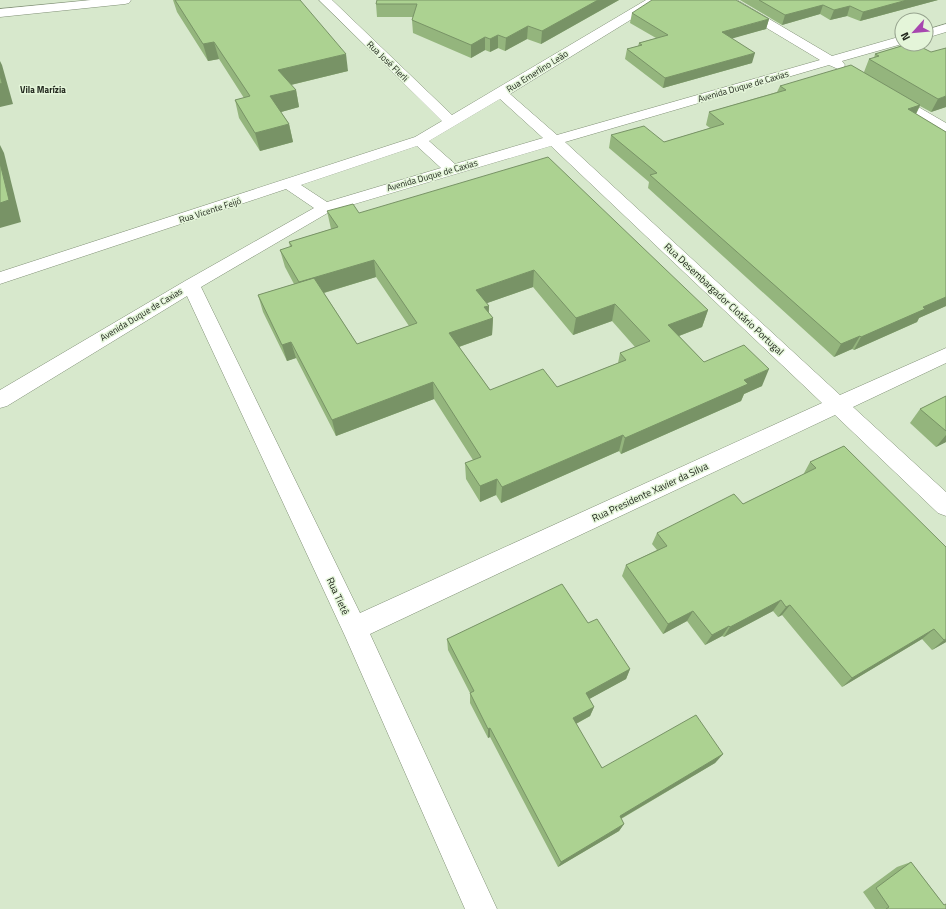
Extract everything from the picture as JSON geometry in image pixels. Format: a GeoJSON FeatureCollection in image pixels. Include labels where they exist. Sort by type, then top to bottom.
{"type":"FeatureCollection","features":[{"type":"Feature","properties":{"kind":"street"},"geometry":{"type":"LineString","coordinates":[[0,12],[125,0]]}},
{"type":"Feature","properties":{"kind":"street","name":"Rua José FIerli"},"geometry":{"type":"LineString","coordinates":[[325,0],[451,122]]}},
{"type":"Feature","properties":{"kind":"street"},"geometry":{"type":"LineString","coordinates":[[729,0],[850,73]]}},
{"type":"Feature","properties":{"kind":"street","name":"Rua Emerlino Leão"},"geometry":{"type":"LineString","coordinates":[[420,140],[501,93],[649,1]]}},
{"type":"Feature","properties":{"kind":"street"},"geometry":{"type":"LineString","coordinates":[[934,32],[946,28]]}},
{"type":"Feature","properties":{"kind":"street","name":"Avenida Duque de Caxias"},"geometry":{"type":"LineString","coordinates":[[0,400],[191,285],[325,208],[554,140],[894,42]]}},
{"type":"Feature","properties":{"kind":"street"},"geometry":{"type":"LineString","coordinates":[[878,89],[946,129]]}},
{"type":"Feature","properties":{"kind":"street","name":"Rua Desembargador Clotário Portugal"},"geometry":{"type":"LineString","coordinates":[[501,93],[554,140],[946,506]]}},
{"type":"Feature","properties":{"kind":"street"},"geometry":{"type":"LineString","coordinates":[[420,140],[452,170]]}},
{"type":"Feature","properties":{"kind":"street","name":"Rua Vicente Feijó"},"geometry":{"type":"LineString","coordinates":[[0,278],[420,140]]}},
{"type":"Feature","properties":{"kind":"street"},"geometry":{"type":"LineString","coordinates":[[289,184],[325,208]]}},
{"type":"Feature","properties":{"kind":"street","name":"Rua Tietê"},"geometry":{"type":"LineString","coordinates":[[191,285],[354,628],[481,909]]}},
{"type":"Feature","properties":{"kind":"street","name":"Rua Presidente Xavier da Silva"},"geometry":{"type":"LineString","coordinates":[[354,628],[946,355]]}},
{"type":"Feature","properties":{"kind":"building"},"geometry":{"type":"Polygon","coordinates":[[[175,0],[300,0],[346,54],[278,70],[296,90],[270,96],[289,124],[255,133],[235,100],[250,96],[214,42],[203,44],[175,0]]]}},
{"type":"Feature","properties":{"kind":"building"},"geometry":{"type":"Polygon","coordinates":[[[377,0],[598,0],[542,31],[528,26],[506,38],[498,35],[490,39],[485,37],[471,45],[412,20],[417,4],[376,4],[377,0]]]}},
{"type":"Feature","properties":{"kind":"building"},"geometry":{"type":"Polygon","coordinates":[[[652,0],[736,0],[769,19],[722,32],[755,53],[665,78],[627,49],[642,45],[639,43],[668,35],[632,13],[652,0]]]}},
{"type":"Feature","properties":{"kind":"building"},"geometry":{"type":"Polygon","coordinates":[[[759,0],[907,0],[863,12],[850,6],[834,10],[823,5],[785,15],[759,0]]]}},
{"type":"Feature","properties":{"kind":"building"},"geometry":{"type":"Polygon","coordinates":[[[894,48],[894,52],[934,52],[946,48],[946,96],[938,99],[869,59],[879,56],[875,54],[894,48]]]}},
{"type":"Feature","properties":{"kind":"building"},"geometry":{"type":"Polygon","coordinates":[[[851,65],[920,105],[908,109],[946,132],[946,297],[923,307],[925,309],[861,337],[860,336],[841,344],[650,175],[657,173],[611,135],[644,126],[664,142],[724,124],[709,112],[786,90],[780,86],[851,65]]]}},
{"type":"Feature","properties":{"kind":"building"},"geometry":{"type":"Polygon","coordinates":[[[548,157],[708,310],[668,325],[704,362],[744,345],[769,369],[744,380],[748,384],[625,438],[623,435],[502,487],[497,479],[480,486],[465,463],[481,457],[433,382],[332,420],[291,342],[282,345],[258,295],[314,278],[357,344],[417,323],[374,260],[299,282],[280,250],[292,246],[289,242],[338,227],[327,211],[353,204],[359,213],[548,157]],[[534,270],[476,290],[489,306],[484,307],[493,318],[449,333],[490,390],[543,369],[557,387],[626,360],[620,353],[650,341],[615,304],[576,318],[534,270]]]}},
{"type":"Feature","properties":{"kind":"building"},"geometry":{"type":"Polygon","coordinates":[[[0,163],[9,200],[0,203],[0,163]]]}},
{"type":"Feature","properties":{"kind":"building"},"geometry":{"type":"Polygon","coordinates":[[[946,396],[946,431],[920,409],[946,396]]]}},
{"type":"Feature","properties":{"kind":"building"},"geometry":{"type":"Polygon","coordinates":[[[844,446],[946,547],[946,639],[944,640],[934,629],[852,678],[790,605],[786,607],[781,600],[712,635],[693,611],[668,624],[626,565],[667,546],[657,533],[734,494],[743,504],[816,468],[810,462],[844,446]]]}},
{"type":"Feature","properties":{"kind":"building"},"geometry":{"type":"Polygon","coordinates":[[[562,584],[588,623],[597,619],[630,669],[586,693],[594,707],[573,718],[602,768],[696,715],[723,754],[620,816],[624,824],[561,862],[490,728],[488,729],[470,693],[474,691],[447,639],[562,584]]]}},
{"type":"Feature","properties":{"kind":"building"},"geometry":{"type":"Polygon","coordinates":[[[911,862],[944,905],[946,904],[946,909],[886,909],[889,907],[876,888],[911,862]]]}},
{"type":"Feature","properties":{"kind":"district","name":"Vila Marízia"},"geometry":{"type":"Point","coordinates":[43,89]}}]}
